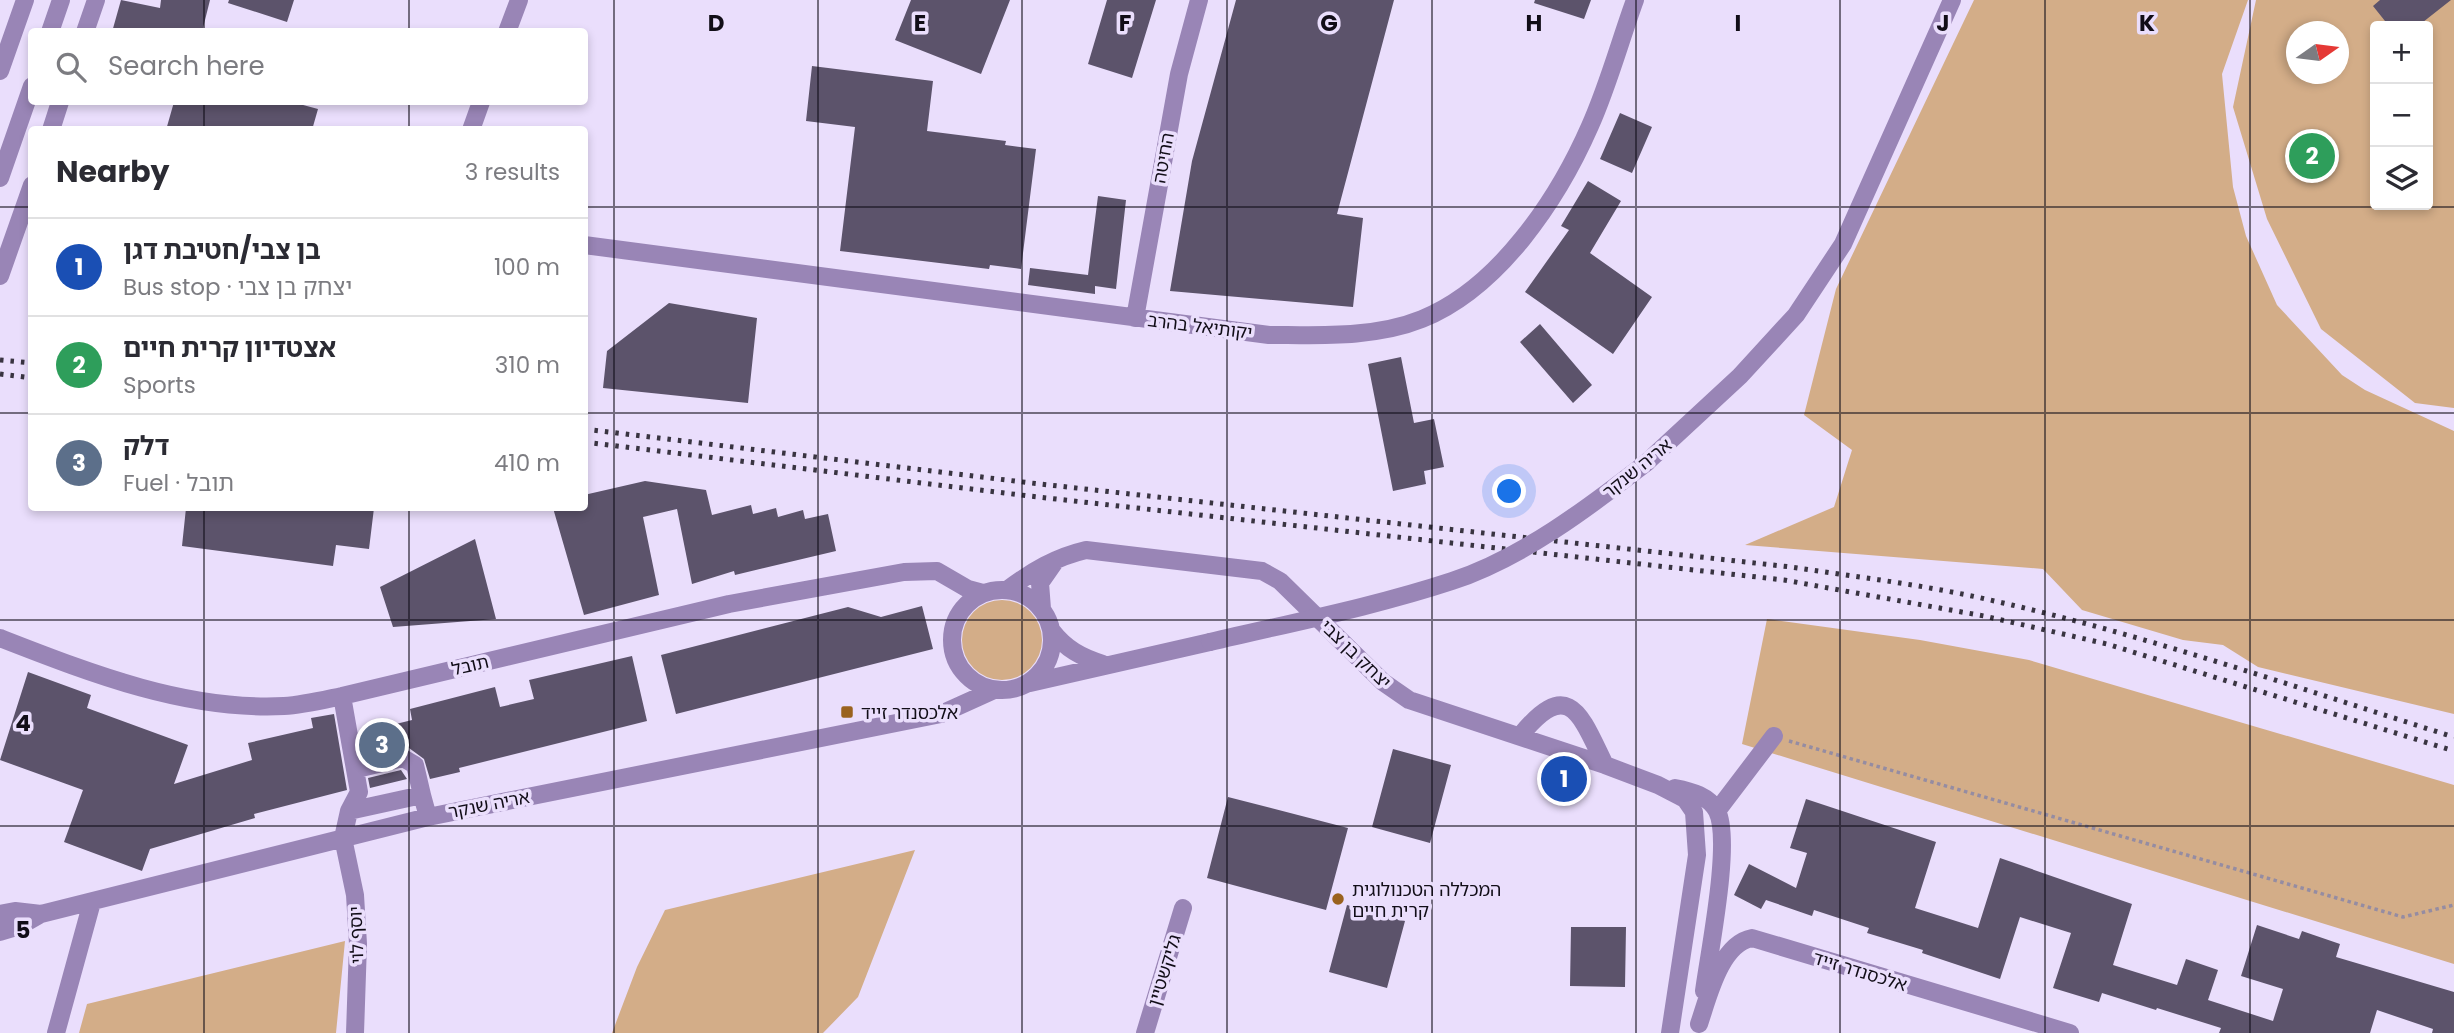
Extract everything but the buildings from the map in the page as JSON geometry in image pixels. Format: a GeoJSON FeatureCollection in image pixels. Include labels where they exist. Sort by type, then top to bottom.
{"type":"FeatureCollection","features":[{"type":"Feature","properties":{"kind":"street"},"geometry":{"type":"LineString","coordinates":[[0,71],[25,0]]}},
{"type":"Feature","properties":{"kind":"street"},"geometry":{"type":"LineString","coordinates":[[51,28],[61,0]]}},
{"type":"Feature","properties":{"kind":"street"},"geometry":{"type":"LineString","coordinates":[[86,28],[96,0]]}},
{"type":"Feature","properties":{"kind":"street"},"geometry":{"type":"LineString","coordinates":[[508,28],[519,0]]}},
{"type":"Feature","properties":{"kind":"street","name":"החיטה"},"geometry":{"type":"LineString","coordinates":[[1135,318],[1179,74],[1199,0]]}},
{"type":"Feature","properties":{"kind":"street","name":"יקותיאל בהרב"},"geometry":{"type":"LineString","coordinates":[[588,246],[1269,335],[1355,334],[1421,319],[1466,296],[1534,227],[1590,126],[1635,0]]}},
{"type":"Feature","properties":{"kind":"street","name":"אריה שנקר"},"geometry":{"type":"LineString","coordinates":[[1030,683],[1210,642],[1454,581],[1510,554],[1563,522],[1646,463],[1740,376],[1786,325],[1843,244],[1952,0]]}},
{"type":"Feature","properties":{"kind":"street"},"geometry":{"type":"LineString","coordinates":[[0,178],[28,98]]}},
{"type":"Feature","properties":{"kind":"street"},"geometry":{"type":"LineString","coordinates":[[55,126],[59,105]]}},
{"type":"Feature","properties":{"kind":"street"},"geometry":{"type":"LineString","coordinates":[[472,126],[480,105]]}},
{"type":"Feature","properties":{"kind":"street"},"geometry":{"type":"LineString","coordinates":[[0,276],[28,196]]}},
{"type":"Feature","properties":{"kind":"street","name":"יצחק בן צבי"},"geometry":{"type":"LineString","coordinates":[[1007,590],[1029,573],[1058,558],[1101,549],[1262,571],[1280,581],[1397,693],[1416,703],[1520,736],[1658,785],[1706,798],[1717,811]]}},
{"type":"Feature","properties":{"kind":"street"},"geometry":{"type":"LineString","coordinates":[[1058,558],[1040,583],[1042,609],[1052,631],[1063,645],[1082,657],[1107,665]]}},
{"type":"Feature","properties":{"kind":"street","name":"תובל"},"geometry":{"type":"LineString","coordinates":[[0,638],[105,678],[173,694],[244,706],[286,706],[342,696],[729,604],[904,572],[930,570],[944,574],[968,589],[983,593]]}},
{"type":"Feature","properties":{"kind":"street"},"geometry":{"type":"LineString","coordinates":[[944,574],[954,593],[956,620],[952,648],[963,673],[977,684],[994,690],[1018,688],[1030,683],[1048,660],[1052,631]]}},
{"type":"Feature","properties":{"kind":"street"},"geometry":{"type":"LineString","coordinates":[[956,620],[967,604],[983,593],[1007,590],[1032,600],[1042,609]]}},
{"type":"Feature","properties":{"kind":"street"},"geometry":{"type":"LineString","coordinates":[[941,714],[960,692],[963,673]]}},
{"type":"Feature","properties":{"kind":"street","name":"אריה שנקר"},"geometry":{"type":"LineString","coordinates":[[0,932],[20,926],[41,914],[428,817],[941,714],[994,690]]}},
{"type":"Feature","properties":{"kind":"street"},"geometry":{"type":"LineString","coordinates":[[342,696],[359,792],[349,811],[344,838]]}},
{"type":"Feature","properties":{"kind":"street"},"geometry":{"type":"LineString","coordinates":[[1520,736],[1537,715],[1549,706],[1565,706],[1581,716],[1605,765]]}},
{"type":"Feature","properties":{"kind":"street"},"geometry":{"type":"LineString","coordinates":[[1698,1029],[1718,888],[1721,831],[1717,811],[1774,736]]}},
{"type":"Feature","properties":{"kind":"street"},"geometry":{"type":"LineString","coordinates":[[357,769],[403,758],[415,765],[428,817]]}},
{"type":"Feature","properties":{"kind":"street","name":"יצחק בן צבי"},"geometry":{"type":"LineString","coordinates":[[1658,785],[1685,799],[1694,812],[1698,836],[1696,877],[1670,1033]]}},
{"type":"Feature","properties":{"kind":"street"},"geometry":{"type":"LineString","coordinates":[[349,811],[422,795]]}},
{"type":"Feature","properties":{"kind":"street","name":"יוסף לוי"},"geometry":{"type":"LineString","coordinates":[[344,838],[355,895],[358,944],[355,1033]]}},
{"type":"Feature","properties":{"kind":"street"},"geometry":{"type":"LineString","coordinates":[[56,1033],[92,902]]}},
{"type":"Feature","properties":{"kind":"street","name":"גליקשטיין"},"geometry":{"type":"LineString","coordinates":[[1145,1033],[1183,908]]}},
{"type":"Feature","properties":{"kind":"street","name":"אריה שנקר"},"geometry":{"type":"LineString","coordinates":[[0,914],[15,911],[41,914]]}},
{"type":"Feature","properties":{"kind":"street","name":"אלכסנדר זייד"},"geometry":{"type":"LineString","coordinates":[[1698,1029],[1719,970],[1734,946],[1752,938],[2070,1033]]}},
{"type":"Feature","properties":{"kind":"path"},"geometry":{"type":"LineString","coordinates":[[1774,736],[2403,917],[2454,905]]}},
{"type":"Feature","properties":{"kind":"shaded area"},"geometry":{"type":"Polygon","coordinates":[[[1974,0],[2248,0],[2222,74],[2233,187],[2246,236],[2277,305],[2342,375],[2365,390],[2454,431],[2454,714],[2258,667],[2223,645],[2183,640],[2082,610],[2043,569],[1745,545],[1834,507],[1852,450],[1804,415],[1836,289],[1974,0]]]}},
{"type":"Feature","properties":{"kind":"shaded area"},"geometry":{"type":"Polygon","coordinates":[[[2256,0],[2454,0],[2454,408],[2415,403],[2321,329],[2267,219],[2233,107],[2256,0]]]}},
{"type":"Feature","properties":{"kind":"shaded area"},"geometry":{"type":"Polygon","coordinates":[[[1002,600],[1017,603],[1030,612],[1039,625],[1042,640],[1039,655],[1030,668],[1017,677],[1002,680],[987,677],[974,668],[965,655],[962,640],[965,625],[974,612],[987,603],[1002,600]]]}},
{"type":"Feature","properties":{"kind":"shaded area"},"geometry":{"type":"Polygon","coordinates":[[[1767,619],[1920,640],[2029,660],[2454,785],[2454,964],[1742,744],[1767,619]]]}},
{"type":"Feature","properties":{"kind":"shaded area"},"geometry":{"type":"Polygon","coordinates":[[[915,850],[858,997],[823,1033],[612,1033],[637,967],[665,910],[915,850]]]}},
{"type":"Feature","properties":{"kind":"shaded area"},"geometry":{"type":"Polygon","coordinates":[[[345,941],[336,1033],[79,1033],[87,1004],[345,941]]]}},
{"type":"Feature","properties":{"kind":"railway"},"geometry":{"type":"LineString","coordinates":[[0,360],[28,363]]}},
{"type":"Feature","properties":{"kind":"railway"},"geometry":{"type":"LineString","coordinates":[[0,374],[28,378]]}},
{"type":"Feature","properties":{"kind":"railway"},"geometry":{"type":"LineString","coordinates":[[588,429],[1031,483],[1791,567],[1916,586],[1990,600],[2107,629],[2454,737]]}},
{"type":"Feature","properties":{"kind":"railway"},"geometry":{"type":"LineString","coordinates":[[588,442],[1029,496],[1784,580],[1984,616],[2107,644],[2454,751]]}},
{"type":"Feature","properties":{"kind":"place","name":"אצטדיון קרית חיים"},"geometry":{"type":"Point","coordinates":[2312,156]}},
{"type":"Feature","properties":{"kind":"place","name":"אלכסנדר זייד"},"geometry":{"type":"Point","coordinates":[847,712]}},
{"type":"Feature","properties":{"kind":"place","name":"דלק"},"geometry":{"type":"Point","coordinates":[382,745]}},
{"type":"Feature","properties":{"kind":"place","name":"בן צבי/חטיבת דגן"},"geometry":{"type":"Point","coordinates":[1564,779]}},
{"type":"Feature","properties":{"kind":"place","name":"המכללה הטכנולוגית קרית חיים"},"geometry":{"type":"Point","coordinates":[1338,899]}}]}
